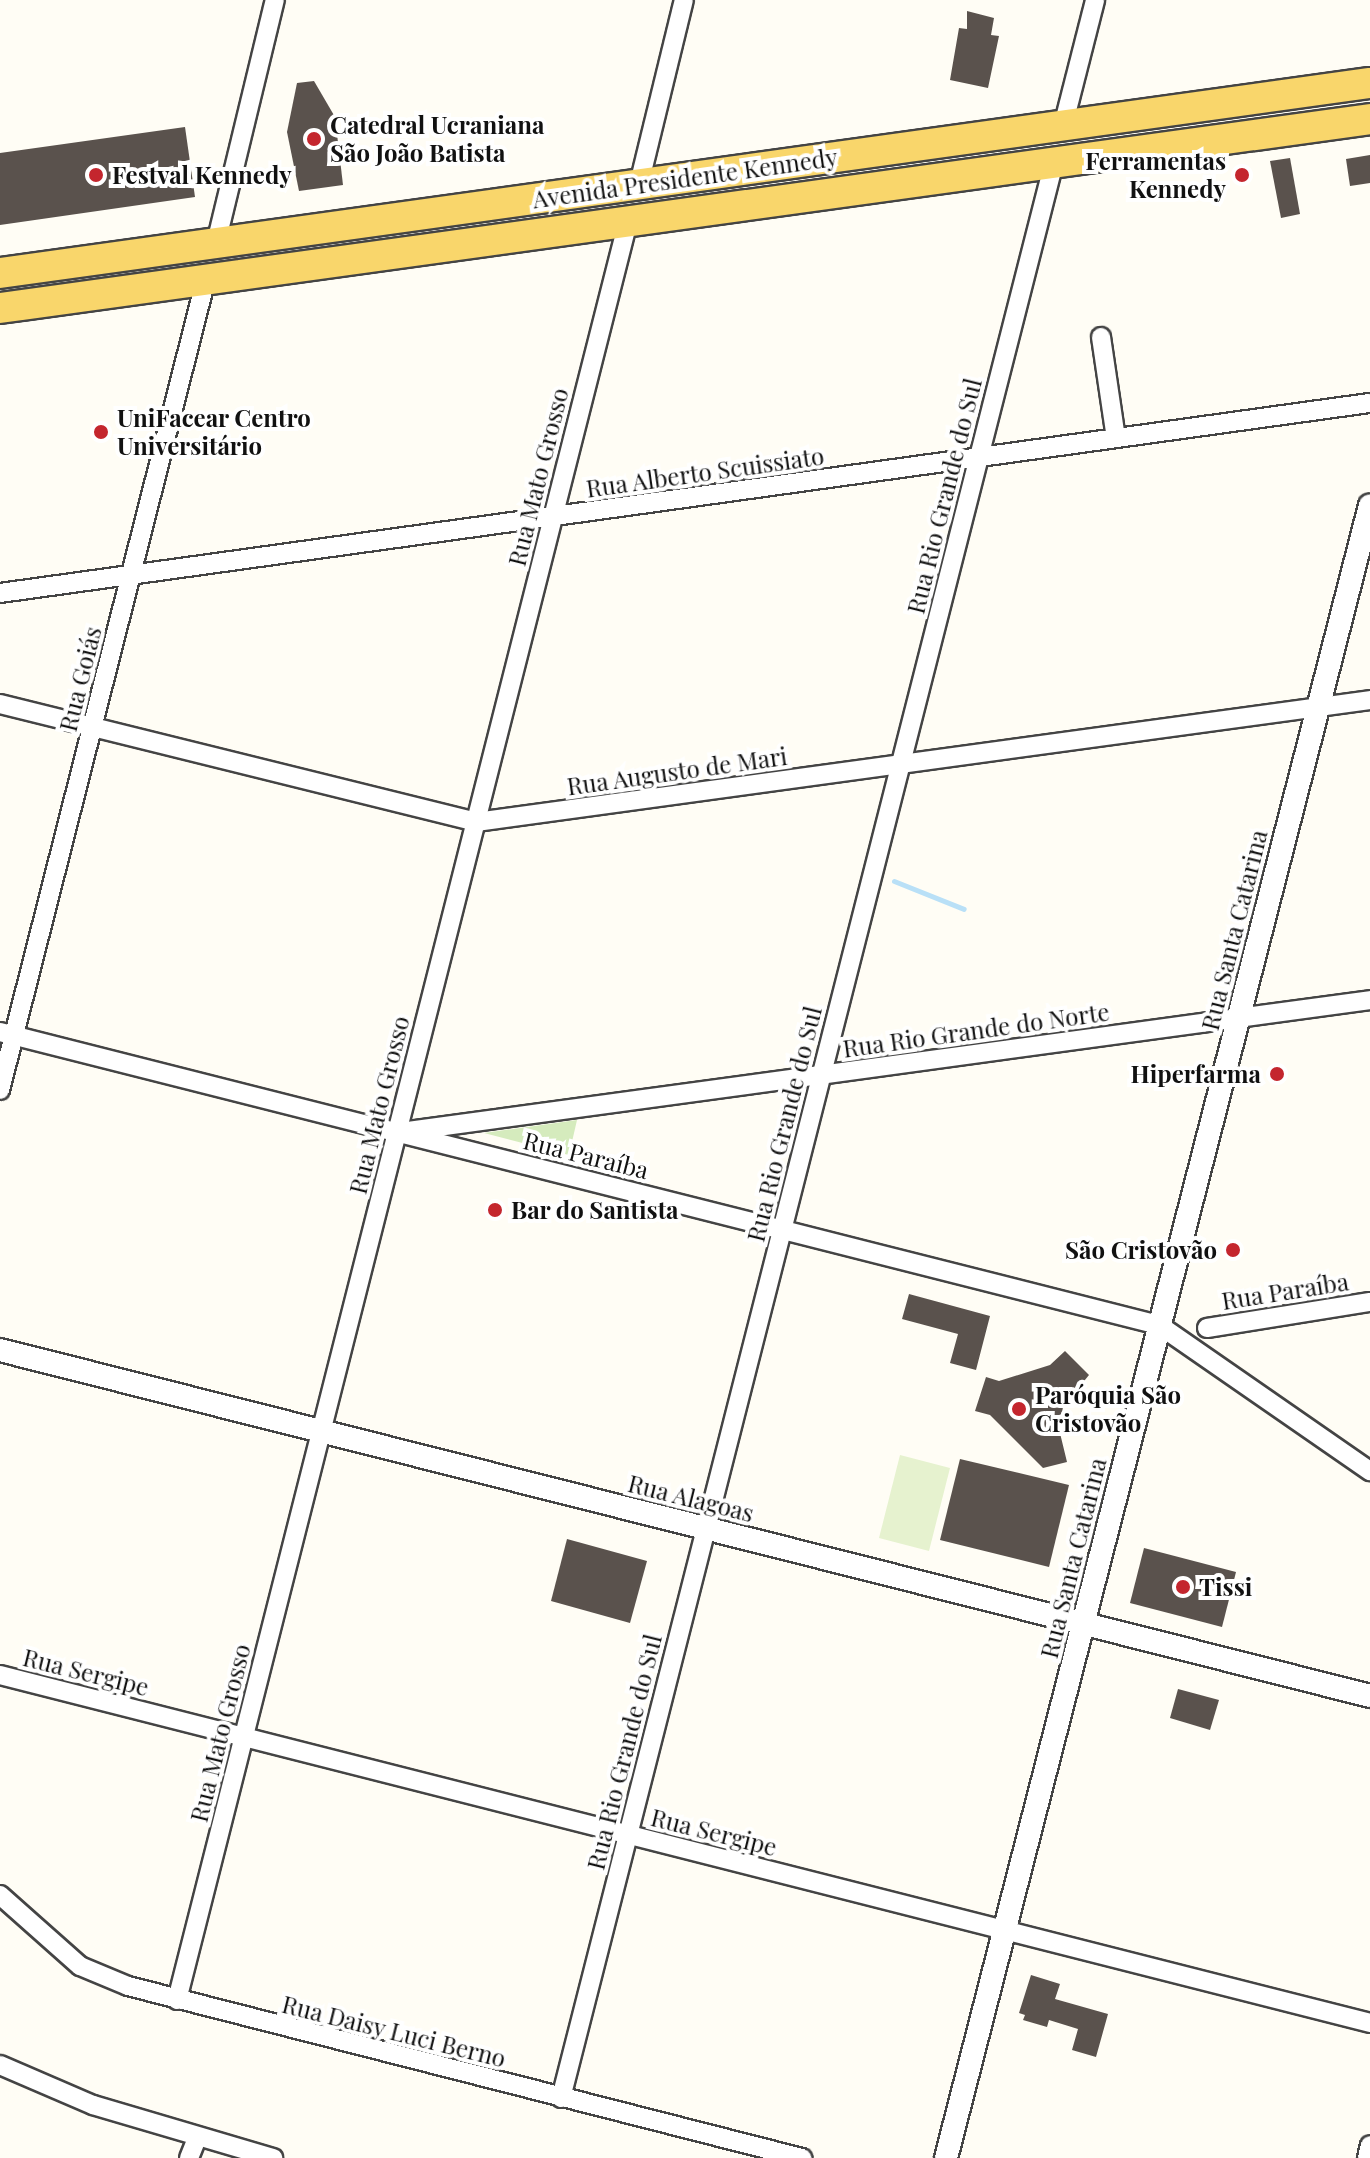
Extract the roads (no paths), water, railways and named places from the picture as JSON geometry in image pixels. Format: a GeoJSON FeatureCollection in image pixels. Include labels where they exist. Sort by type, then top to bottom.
{"type":"FeatureCollection","features":[{"type":"Feature","properties":{"kind":"main road","name":"Avenida Presidente Kennedy"},"geometry":{"type":"LineString","coordinates":[[0,273],[1370,83]]}},
{"type":"Feature","properties":{"kind":"main road","name":"Avenida Presidente Kennedy"},"geometry":{"type":"LineString","coordinates":[[0,308],[1370,119]]}},
{"type":"Feature","properties":{"kind":"main road"},"geometry":{"type":"LineString","coordinates":[[416,250],[424,239],[425,214]]}},
{"type":"Feature","properties":{"kind":"street"},"geometry":{"type":"LineString","coordinates":[[216,243],[275,0]]}},
{"type":"Feature","properties":{"kind":"street"},"geometry":{"type":"LineString","coordinates":[[639,184],[684,0]]}},
{"type":"Feature","properties":{"kind":"street"},"geometry":{"type":"LineString","coordinates":[[1063,126],[1095,0]]}},
{"type":"Feature","properties":{"kind":"street","name":"Rua Rio Grande do Sul"},"geometry":{"type":"LineString","coordinates":[[561,2098],[1054,163]]}},
{"type":"Feature","properties":{"kind":"street","name":"Rua Mato Grosso"},"geometry":{"type":"LineString","coordinates":[[177,2000],[628,221]]}},
{"type":"Feature","properties":{"kind":"street","name":"Rua Goiás"},"geometry":{"type":"LineString","coordinates":[[0,1090],[7,1034],[92,727],[206,279]]}},
{"type":"Feature","properties":{"kind":"street"},"geometry":{"type":"LineString","coordinates":[[1101,337],[1116,438]]}},
{"type":"Feature","properties":{"kind":"street","name":"Rua Alberto Scuissiato"},"geometry":{"type":"LineString","coordinates":[[0,593],[1370,403]]}},
{"type":"Feature","properties":{"kind":"street","name":"Rua Santa Catarina"},"geometry":{"type":"LineString","coordinates":[[946,2158],[1370,506]]}},
{"type":"Feature","properties":{"kind":"street","name":"Rua Augusto de Mari"},"geometry":{"type":"LineString","coordinates":[[0,704],[476,822],[1370,700]]}},
{"type":"Feature","properties":{"kind":"street","name":"Rua Rio Grande do Norte"},"geometry":{"type":"LineString","coordinates":[[397,1132],[1370,1000]]}},
{"type":"Feature","properties":{"kind":"street","name":"Rua Paraíba"},"geometry":{"type":"LineString","coordinates":[[7,1034],[1159,1325]]}},
{"type":"Feature","properties":{"kind":"street","name":"Rua Paraíba"},"geometry":{"type":"LineString","coordinates":[[1207,1328],[1370,1302]]}},
{"type":"Feature","properties":{"kind":"street"},"geometry":{"type":"LineString","coordinates":[[1159,1325],[1370,1471]]}},
{"type":"Feature","properties":{"kind":"street","name":"Rua Alagoas"},"geometry":{"type":"LineString","coordinates":[[0,1350],[1370,1696]]}},
{"type":"Feature","properties":{"kind":"street","name":"Rua Sergipe"},"geometry":{"type":"LineString","coordinates":[[0,1675],[1370,2023]]}},
{"type":"Feature","properties":{"kind":"street","name":"Rua Daisy Luci Berno"},"geometry":{"type":"LineString","coordinates":[[0,1895],[80,1966],[177,2000],[802,2158]]}},
{"type":"Feature","properties":{"kind":"street"},"geometry":{"type":"LineString","coordinates":[[0,2065],[93,2105],[273,2158]]}},
{"type":"Feature","properties":{"kind":"street"},"geometry":{"type":"LineString","coordinates":[[189,2158],[197,2138]]}},
{"type":"Feature","properties":{"kind":"street"},"geometry":{"type":"LineString","coordinates":[[1367,2158],[1370,2145]]}},
{"type":"Feature","properties":{"kind":"waterway"},"geometry":{"type":"LineString","coordinates":[[894,881],[964,909]]}},
{"type":"Feature","properties":{"kind":"place","name":"Catedral Ucraniana São João Batista"},"geometry":{"type":"Point","coordinates":[314,139]}},
{"type":"Feature","properties":{"kind":"place","name":"Festval Kennedy"},"geometry":{"type":"Point","coordinates":[96,175]}},
{"type":"Feature","properties":{"kind":"place","name":"Ferramentas Kennedy"},"geometry":{"type":"Point","coordinates":[1242,175]}},
{"type":"Feature","properties":{"kind":"place","name":"UniFacear Centro Universitário"},"geometry":{"type":"Point","coordinates":[101,432]}},
{"type":"Feature","properties":{"kind":"place","name":"Hiperfarma"},"geometry":{"type":"Point","coordinates":[1277,1074]}},
{"type":"Feature","properties":{"kind":"place","name":"Bar do Santista"},"geometry":{"type":"Point","coordinates":[495,1210]}},
{"type":"Feature","properties":{"kind":"place","name":"São Cristovão"},"geometry":{"type":"Point","coordinates":[1233,1250]}},
{"type":"Feature","properties":{"kind":"place","name":"Paróquia São Cristovão"},"geometry":{"type":"Point","coordinates":[1019,1409]}},
{"type":"Feature","properties":{"kind":"place","name":"Tissi"},"geometry":{"type":"Point","coordinates":[1183,1587]}}]}
